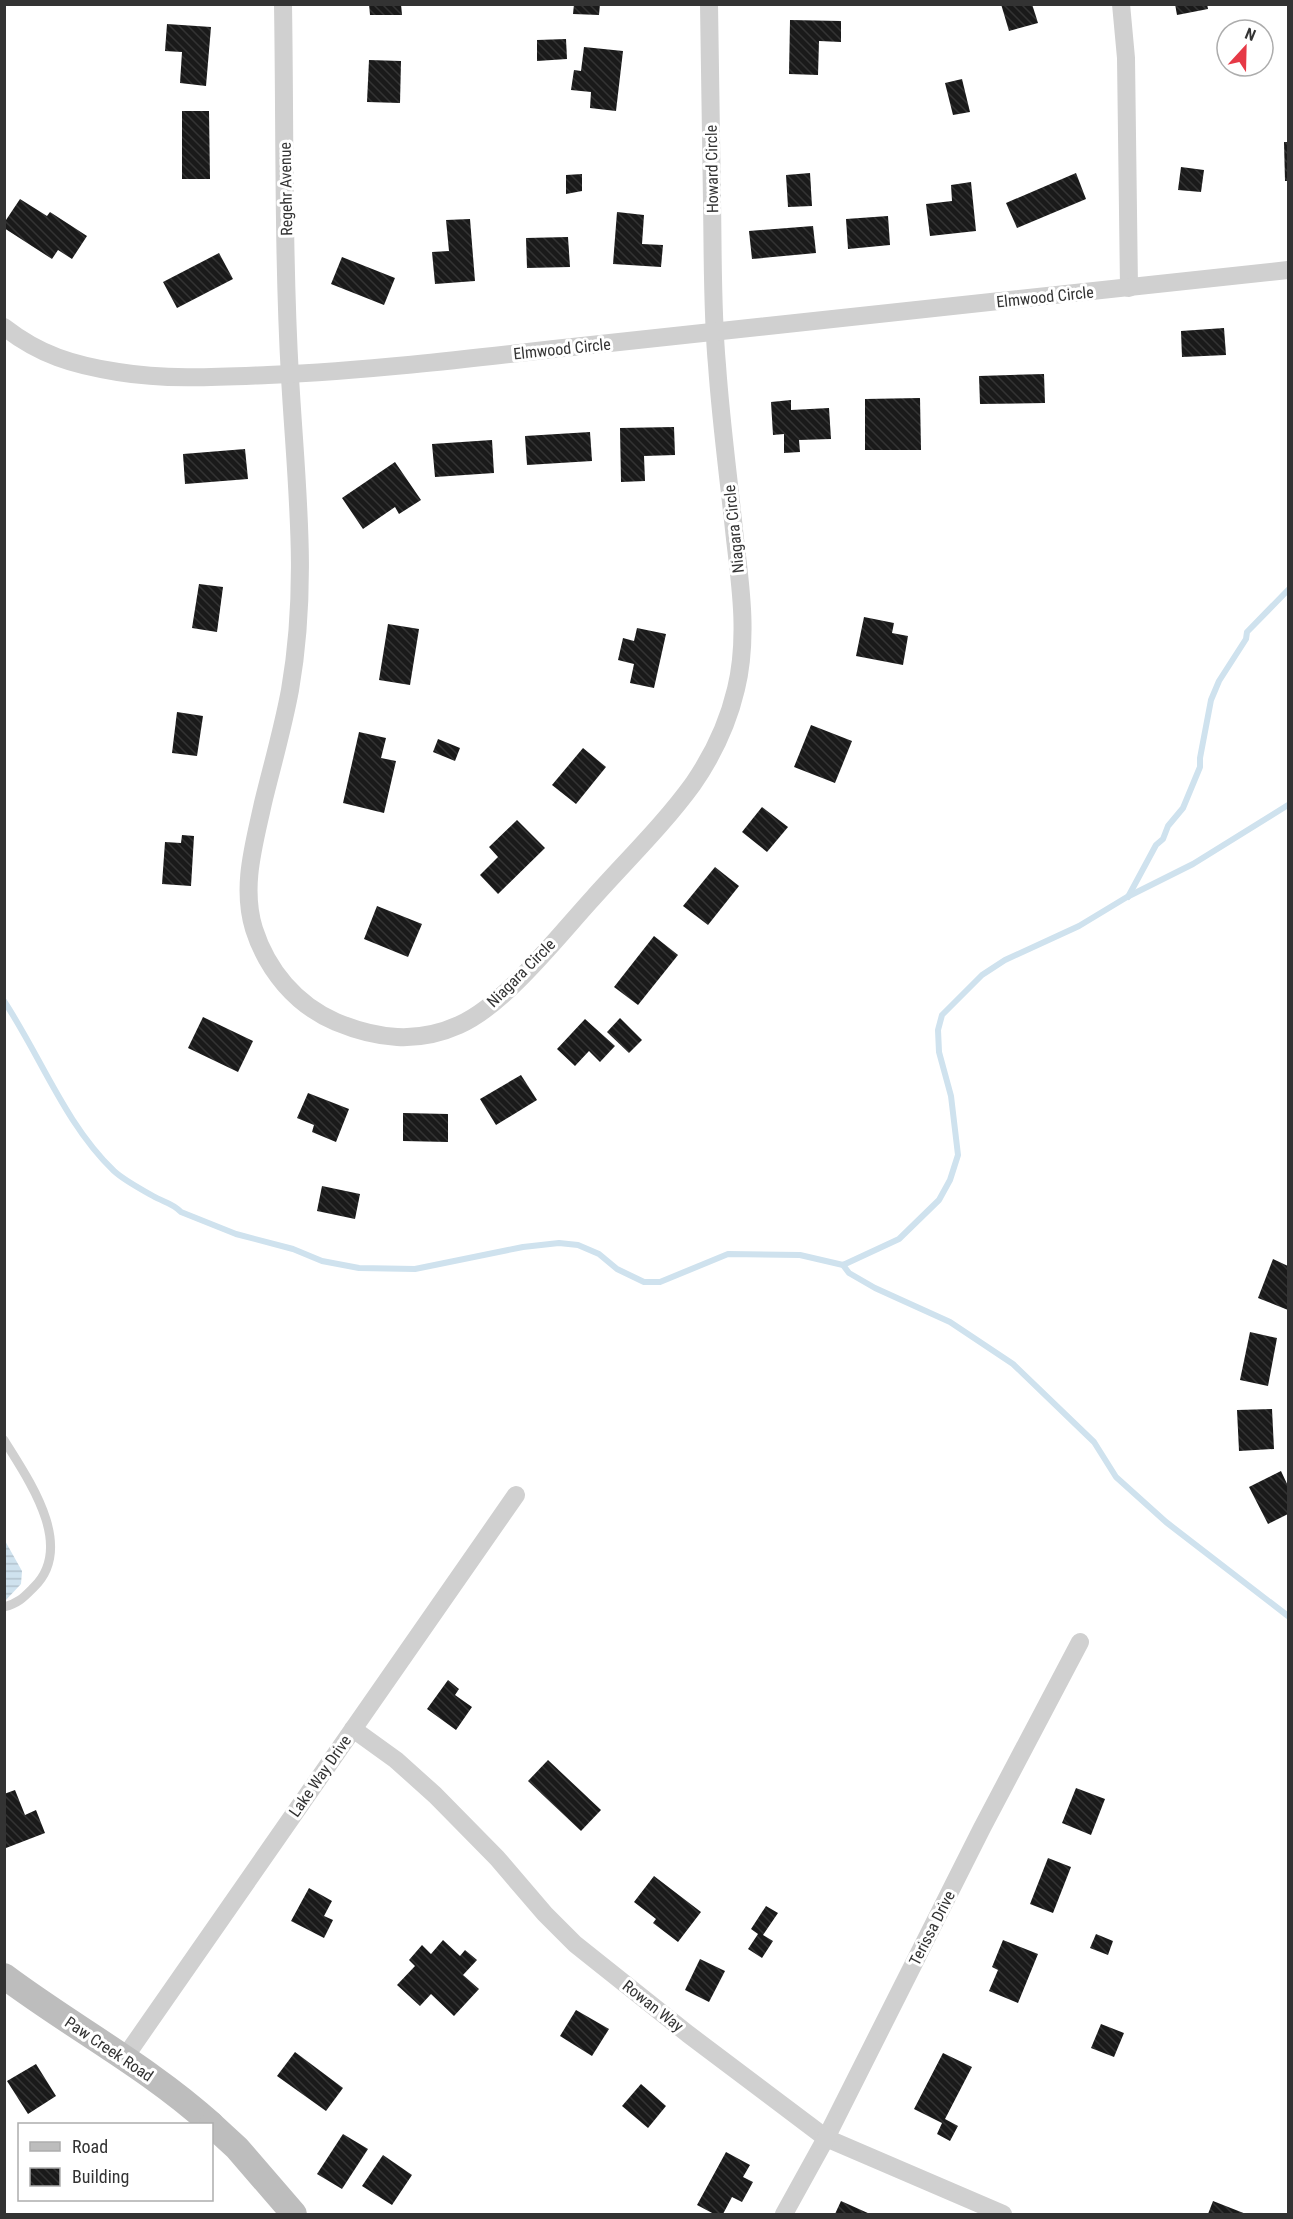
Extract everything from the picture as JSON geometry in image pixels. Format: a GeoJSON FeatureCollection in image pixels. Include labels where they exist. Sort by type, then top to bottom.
{"type":"FeatureCollection","features":[{"type":"Feature","properties":{"kind":"street","name":"Regehr Avenue"},"geometry":{"type":"LineString","coordinates":[[283,4],[290,374]]}},
{"type":"Feature","properties":{"kind":"street","name":"Howard Circle"},"geometry":{"type":"LineString","coordinates":[[709,4],[714,334]]}},
{"type":"Feature","properties":{"kind":"street"},"geometry":{"type":"LineString","coordinates":[[1121,4],[1126,58],[1129,288]]}},
{"type":"Feature","properties":{"kind":"street","name":"Elmwood Circle"},"geometry":{"type":"LineString","coordinates":[[4,327],[24,343],[52,357],[119,372],[148,375],[232,376],[290,374],[460,361],[1288,270]]}},
{"type":"Feature","properties":{"kind":"street","name":"Niagara Circle"},"geometry":{"type":"LineString","coordinates":[[290,374],[301,540],[300,618],[289,692],[249,865],[248,898],[253,925],[271,967],[287,989],[307,1005],[325,1017],[361,1033],[388,1038],[417,1037],[458,1026],[470,1020],[492,1004],[529,968],[666,818],[694,782],[726,722],[737,686],[742,647],[742,601],[714,334]]}},
{"type":"Feature","properties":{"kind":"street","name":"Lake Way Drive"},"geometry":{"type":"LineString","coordinates":[[125,2057],[516,1495]]}},
{"type":"Feature","properties":{"kind":"street","name":"Terissa Drive"},"geometry":{"type":"LineString","coordinates":[[784,2214],[826,2138],[982,1828],[1080,1642]]}},
{"type":"Feature","properties":{"kind":"street","name":"Rowan Way"},"geometry":{"type":"LineString","coordinates":[[353,1729],[396,1760],[435,1795],[497,1858],[545,1914],[575,1944],[688,2034],[826,2138],[1003,2214]]}},
{"type":"Feature","properties":{"kind":"street","name":"Paw Creek Road"},"geometry":{"type":"LineString","coordinates":[[4,1976],[40,2003],[125,2057],[208,2123]]}},
{"type":"Feature","properties":{"kind":"street","name":"Paw Creek Road"},"geometry":{"type":"LineString","coordinates":[[213,2127],[237,2148],[294,2214]]}},
{"type":"Feature","properties":{"kind":"lane"},"geometry":{"type":"LineString","coordinates":[[4,1440],[38,1499],[49,1527],[52,1551],[43,1578],[18,1603],[4,1607]]}},
{"type":"Feature","properties":{"kind":"water"},"geometry":{"type":"Polygon","coordinates":[[[4,1539],[22,1571],[21,1584],[5,1601],[4,1539]]]}},
{"type":"Feature","properties":{"kind":"building"},"geometry":{"type":"Polygon","coordinates":[[[369,4],[401,4],[402,15],[370,15],[369,4]]]}},
{"type":"Feature","properties":{"kind":"building"},"geometry":{"type":"Polygon","coordinates":[[[574,4],[600,4],[599,15],[573,14],[574,4]]]}},
{"type":"Feature","properties":{"kind":"building"},"geometry":{"type":"Polygon","coordinates":[[[1001,4],[1032,4],[1038,23],[1009,31],[1001,4]]]}},
{"type":"Feature","properties":{"kind":"building"},"geometry":{"type":"Polygon","coordinates":[[[1175,4],[1207,4],[1208,9],[1177,15],[1175,4]]]}},
{"type":"Feature","properties":{"kind":"building"},"geometry":{"type":"Polygon","coordinates":[[[790,20],[841,21],[841,42],[819,41],[818,75],[789,74],[790,20]]]}},
{"type":"Feature","properties":{"kind":"building"},"geometry":{"type":"Polygon","coordinates":[[[167,24],[211,27],[206,86],[180,83],[182,52],[165,51],[167,24]]]}},
{"type":"Feature","properties":{"kind":"building"},"geometry":{"type":"Polygon","coordinates":[[[566,39],[567,59],[537,61],[537,40],[566,39]]]}},
{"type":"Feature","properties":{"kind":"building"},"geometry":{"type":"Polygon","coordinates":[[[584,47],[623,51],[616,111],[590,108],[591,92],[571,90],[574,70],[581,71],[584,47]]]}},
{"type":"Feature","properties":{"kind":"building"},"geometry":{"type":"Polygon","coordinates":[[[369,60],[401,61],[400,103],[367,102],[369,60]]]}},
{"type":"Feature","properties":{"kind":"building"},"geometry":{"type":"Polygon","coordinates":[[[962,79],[970,112],[953,115],[945,83],[962,79]]]}},
{"type":"Feature","properties":{"kind":"building"},"geometry":{"type":"Polygon","coordinates":[[[182,111],[209,111],[210,179],[182,179],[182,111]]]}},
{"type":"Feature","properties":{"kind":"building"},"geometry":{"type":"Polygon","coordinates":[[[1284,142],[1288,142],[1288,181],[1285,181],[1284,142]]]}},
{"type":"Feature","properties":{"kind":"building"},"geometry":{"type":"Polygon","coordinates":[[[1181,167],[1204,170],[1201,192],[1178,190],[1181,167]]]}},
{"type":"Feature","properties":{"kind":"building"},"geometry":{"type":"Polygon","coordinates":[[[810,173],[812,206],[788,207],[786,175],[810,173]]]}},
{"type":"Feature","properties":{"kind":"building"},"geometry":{"type":"Polygon","coordinates":[[[1076,173],[1086,199],[1017,228],[1006,203],[1076,173]]]}},
{"type":"Feature","properties":{"kind":"building"},"geometry":{"type":"Polygon","coordinates":[[[582,174],[582,191],[566,194],[566,175],[582,174]]]}},
{"type":"Feature","properties":{"kind":"building"},"geometry":{"type":"Polygon","coordinates":[[[971,182],[976,231],[930,236],[926,204],[952,201],[951,185],[971,182]]]}},
{"type":"Feature","properties":{"kind":"building"},"geometry":{"type":"Polygon","coordinates":[[[20,199],[47,216],[50,212],[87,236],[72,259],[58,250],[52,259],[4,228],[4,223],[20,199]]]}},
{"type":"Feature","properties":{"kind":"building"},"geometry":{"type":"Polygon","coordinates":[[[617,212],[644,215],[642,244],[663,245],[661,267],[613,264],[617,212]]]}},
{"type":"Feature","properties":{"kind":"building"},"geometry":{"type":"Polygon","coordinates":[[[888,216],[890,245],[848,249],[846,219],[888,216]]]}},
{"type":"Feature","properties":{"kind":"building"},"geometry":{"type":"Polygon","coordinates":[[[470,219],[475,281],[435,284],[432,252],[449,251],[446,220],[470,219]]]}},
{"type":"Feature","properties":{"kind":"building"},"geometry":{"type":"Polygon","coordinates":[[[813,226],[816,253],[752,259],[749,231],[813,226]]]}},
{"type":"Feature","properties":{"kind":"building"},"geometry":{"type":"Polygon","coordinates":[[[568,237],[570,267],[527,268],[526,238],[568,237]]]}},
{"type":"Feature","properties":{"kind":"building"},"geometry":{"type":"Polygon","coordinates":[[[219,253],[233,279],[177,308],[163,282],[219,253]]]}},
{"type":"Feature","properties":{"kind":"building"},"geometry":{"type":"Polygon","coordinates":[[[342,257],[395,278],[384,305],[331,284],[342,257]]]}},
{"type":"Feature","properties":{"kind":"building"},"geometry":{"type":"Polygon","coordinates":[[[1224,328],[1226,355],[1182,357],[1181,331],[1224,328]]]}},
{"type":"Feature","properties":{"kind":"building"},"geometry":{"type":"Polygon","coordinates":[[[1044,374],[1045,403],[980,404],[979,376],[1044,374]]]}},
{"type":"Feature","properties":{"kind":"building"},"geometry":{"type":"Polygon","coordinates":[[[920,398],[921,450],[865,450],[865,399],[920,398]]]}},
{"type":"Feature","properties":{"kind":"building"},"geometry":{"type":"Polygon","coordinates":[[[791,400],[791,410],[829,408],[831,439],[799,440],[800,452],[784,453],[784,434],[773,435],[771,402],[791,400]]]}},
{"type":"Feature","properties":{"kind":"building"},"geometry":{"type":"Polygon","coordinates":[[[674,427],[675,455],[644,456],[645,481],[621,482],[620,428],[674,427]]]}},
{"type":"Feature","properties":{"kind":"building"},"geometry":{"type":"Polygon","coordinates":[[[590,432],[592,461],[527,465],[525,436],[590,432]]]}},
{"type":"Feature","properties":{"kind":"building"},"geometry":{"type":"Polygon","coordinates":[[[492,440],[494,473],[435,477],[432,444],[492,440]]]}},
{"type":"Feature","properties":{"kind":"building"},"geometry":{"type":"Polygon","coordinates":[[[245,449],[248,479],[185,484],[183,454],[245,449]]]}},
{"type":"Feature","properties":{"kind":"building"},"geometry":{"type":"Polygon","coordinates":[[[395,462],[421,500],[399,514],[395,507],[363,529],[342,498],[395,462]]]}},
{"type":"Feature","properties":{"kind":"building"},"geometry":{"type":"Polygon","coordinates":[[[199,584],[223,587],[217,632],[192,628],[199,584]]]}},
{"type":"Feature","properties":{"kind":"building"},"geometry":{"type":"Polygon","coordinates":[[[864,617],[894,623],[892,633],[908,636],[903,665],[856,656],[864,617]]]}},
{"type":"Feature","properties":{"kind":"building"},"geometry":{"type":"Polygon","coordinates":[[[388,624],[419,629],[410,685],[379,680],[388,624]]]}},
{"type":"Feature","properties":{"kind":"building"},"geometry":{"type":"Polygon","coordinates":[[[637,628],[666,634],[654,688],[630,683],[634,664],[618,660],[623,638],[634,641],[637,628]]]}},
{"type":"Feature","properties":{"kind":"building"},"geometry":{"type":"Polygon","coordinates":[[[177,712],[203,716],[197,756],[172,753],[177,712]]]}},
{"type":"Feature","properties":{"kind":"building"},"geometry":{"type":"Polygon","coordinates":[[[811,725],[852,741],[835,783],[794,767],[811,725]]]}},
{"type":"Feature","properties":{"kind":"building"},"geometry":{"type":"Polygon","coordinates":[[[359,732],[386,738],[381,758],[396,761],[384,813],[343,803],[359,732]]]}},
{"type":"Feature","properties":{"kind":"building"},"geometry":{"type":"Polygon","coordinates":[[[438,739],[460,748],[455,761],[433,752],[438,739]]]}},
{"type":"Feature","properties":{"kind":"building"},"geometry":{"type":"Polygon","coordinates":[[[583,748],[606,767],[576,804],[552,785],[583,748]]]}},
{"type":"Feature","properties":{"kind":"building"},"geometry":{"type":"Polygon","coordinates":[[[762,807],[788,827],[767,852],[742,832],[762,807]]]}},
{"type":"Feature","properties":{"kind":"building"},"geometry":{"type":"Polygon","coordinates":[[[517,820],[545,848],[498,894],[480,875],[498,857],[489,847],[517,820]]]}},
{"type":"Feature","properties":{"kind":"building"},"geometry":{"type":"Polygon","coordinates":[[[182,835],[194,836],[191,886],[162,884],[165,842],[181,843],[182,835]]]}},
{"type":"Feature","properties":{"kind":"building"},"geometry":{"type":"Polygon","coordinates":[[[715,867],[739,886],[708,925],[683,906],[715,867]]]}},
{"type":"Feature","properties":{"kind":"building"},"geometry":{"type":"Polygon","coordinates":[[[377,906],[422,924],[408,957],[364,939],[377,906]]]}},
{"type":"Feature","properties":{"kind":"building"},"geometry":{"type":"Polygon","coordinates":[[[654,936],[678,955],[638,1005],[614,987],[654,936]]]}},
{"type":"Feature","properties":{"kind":"building"},"geometry":{"type":"Polygon","coordinates":[[[203,1017],[253,1041],[238,1072],[188,1048],[203,1017]]]}},
{"type":"Feature","properties":{"kind":"building"},"geometry":{"type":"Polygon","coordinates":[[[620,1018],[642,1040],[629,1053],[607,1032],[620,1018]]]}},
{"type":"Feature","properties":{"kind":"building"},"geometry":{"type":"Polygon","coordinates":[[[585,1019],[615,1046],[600,1062],[589,1051],[575,1066],[557,1049],[585,1019]]]}},
{"type":"Feature","properties":{"kind":"building"},"geometry":{"type":"Polygon","coordinates":[[[521,1075],[537,1100],[496,1125],[480,1099],[521,1075]]]}},
{"type":"Feature","properties":{"kind":"building"},"geometry":{"type":"Polygon","coordinates":[[[308,1093],[349,1109],[336,1142],[312,1132],[314,1125],[297,1118],[308,1093]]]}},
{"type":"Feature","properties":{"kind":"building"},"geometry":{"type":"Polygon","coordinates":[[[403,1113],[448,1114],[448,1142],[403,1141],[403,1113]]]}},
{"type":"Feature","properties":{"kind":"building"},"geometry":{"type":"Polygon","coordinates":[[[322,1186],[360,1194],[355,1219],[317,1211],[322,1186]]]}},
{"type":"Feature","properties":{"kind":"building"},"geometry":{"type":"Polygon","coordinates":[[[1273,1259],[1288,1266],[1288,1310],[1258,1298],[1273,1259]]]}},
{"type":"Feature","properties":{"kind":"building"},"geometry":{"type":"Polygon","coordinates":[[[1250,1332],[1277,1338],[1268,1386],[1240,1380],[1250,1332]]]}},
{"type":"Feature","properties":{"kind":"building"},"geometry":{"type":"Polygon","coordinates":[[[1272,1409],[1274,1449],[1239,1451],[1237,1410],[1272,1409]]]}},
{"type":"Feature","properties":{"kind":"building"},"geometry":{"type":"Polygon","coordinates":[[[1281,1471],[1288,1486],[1288,1514],[1268,1524],[1249,1487],[1281,1471]]]}},
{"type":"Feature","properties":{"kind":"building"},"geometry":{"type":"Polygon","coordinates":[[[448,1680],[459,1689],[455,1695],[472,1707],[456,1730],[427,1709],[448,1680]]]}},
{"type":"Feature","properties":{"kind":"building"},"geometry":{"type":"Polygon","coordinates":[[[548,1760],[601,1810],[581,1831],[528,1781],[548,1760]]]}},
{"type":"Feature","properties":{"kind":"building"},"geometry":{"type":"Polygon","coordinates":[[[1076,1788],[1105,1799],[1091,1835],[1062,1823],[1076,1788]]]}},
{"type":"Feature","properties":{"kind":"building"},"geometry":{"type":"Polygon","coordinates":[[[15,1790],[25,1815],[36,1810],[45,1833],[6,1848],[4,1843],[4,1794],[15,1790]]]}},
{"type":"Feature","properties":{"kind":"building"},"geometry":{"type":"Polygon","coordinates":[[[1048,1858],[1071,1867],[1053,1913],[1030,1904],[1048,1858]]]}},
{"type":"Feature","properties":{"kind":"building"},"geometry":{"type":"Polygon","coordinates":[[[654,1876],[701,1912],[678,1942],[653,1923],[656,1919],[634,1902],[654,1876]]]}},
{"type":"Feature","properties":{"kind":"building"},"geometry":{"type":"Polygon","coordinates":[[[309,1888],[332,1901],[324,1916],[333,1920],[324,1938],[291,1921],[309,1888]]]}},
{"type":"Feature","properties":{"kind":"building"},"geometry":{"type":"Polygon","coordinates":[[[766,1906],[778,1913],[763,1935],[773,1941],[762,1958],[748,1949],[758,1934],[751,1929],[766,1906]]]}},
{"type":"Feature","properties":{"kind":"building"},"geometry":{"type":"Polygon","coordinates":[[[1096,1934],[1113,1941],[1108,1955],[1090,1948],[1096,1934]]]}},
{"type":"Feature","properties":{"kind":"building"},"geometry":{"type":"Polygon","coordinates":[[[443,1940],[460,1956],[465,1950],[477,1960],[463,1975],[479,1989],[454,2016],[431,1994],[420,2006],[397,1985],[415,1966],[409,1960],[422,1945],[431,1954],[443,1940]]]}},
{"type":"Feature","properties":{"kind":"building"},"geometry":{"type":"Polygon","coordinates":[[[1003,1940],[1038,1954],[1018,2003],[989,1991],[998,1970],[992,1967],[1003,1940]]]}},
{"type":"Feature","properties":{"kind":"building"},"geometry":{"type":"Polygon","coordinates":[[[700,1959],[725,1971],[709,2002],[685,1990],[700,1959]]]}},
{"type":"Feature","properties":{"kind":"building"},"geometry":{"type":"Polygon","coordinates":[[[576,2010],[609,2029],[592,2056],[560,2036],[576,2010]]]}},
{"type":"Feature","properties":{"kind":"building"},"geometry":{"type":"Polygon","coordinates":[[[1101,2024],[1124,2033],[1114,2057],[1091,2048],[1101,2024]]]}},
{"type":"Feature","properties":{"kind":"building"},"geometry":{"type":"Polygon","coordinates":[[[295,2052],[343,2088],[326,2111],[277,2076],[295,2052]]]}},
{"type":"Feature","properties":{"kind":"building"},"geometry":{"type":"Polygon","coordinates":[[[943,2053],[972,2067],[945,2119],[958,2126],[950,2141],[937,2134],[942,2123],[914,2109],[943,2053]]]}},
{"type":"Feature","properties":{"kind":"building"},"geometry":{"type":"Polygon","coordinates":[[[36,2064],[56,2096],[28,2114],[7,2081],[36,2064]]]}},
{"type":"Feature","properties":{"kind":"building"},"geometry":{"type":"Polygon","coordinates":[[[641,2084],[666,2106],[648,2128],[622,2106],[641,2084]]]}},
{"type":"Feature","properties":{"kind":"building"},"geometry":{"type":"Polygon","coordinates":[[[343,2134],[368,2149],[342,2189],[317,2174],[343,2134]]]}},
{"type":"Feature","properties":{"kind":"building"},"geometry":{"type":"Polygon","coordinates":[[[726,2152],[750,2165],[743,2177],[753,2182],[742,2202],[732,2197],[723,2214],[714,2214],[697,2205],[726,2152]]]}},
{"type":"Feature","properties":{"kind":"building"},"geometry":{"type":"Polygon","coordinates":[[[383,2155],[412,2175],[392,2205],[362,2186],[383,2155]]]}},
{"type":"Feature","properties":{"kind":"building"},"geometry":{"type":"Polygon","coordinates":[[[841,2201],[870,2214],[835,2214],[841,2201]]]}},
{"type":"Feature","properties":{"kind":"building"},"geometry":{"type":"Polygon","coordinates":[[[1213,2201],[1246,2214],[1208,2214],[1213,2201]]]}},
{"type":"Feature","properties":{"kind":"waterway"},"geometry":{"type":"LineString","coordinates":[[1128,897],[1156,845],[1163,839],[1168,826],[1183,808],[1200,767],[1211,700],[1219,681],[1246,639],[1247,632],[1288,590]]}},
{"type":"Feature","properties":{"kind":"waterway"},"geometry":{"type":"LineString","coordinates":[[4,1001],[67,1111],[81,1132],[114,1171],[133,1185],[181,1212],[236,1234],[293,1249],[322,1261],[359,1268],[415,1269],[523,1247],[559,1243],[578,1245],[599,1254],[617,1269],[644,1282],[660,1282],[728,1254],[800,1255],[843,1265],[899,1239],[939,1200],[950,1180],[958,1155],[951,1096],[939,1052],[938,1030],[942,1015],[982,975],[1005,960],[1079,926],[1127,897],[1193,864],[1288,805]]}},
{"type":"Feature","properties":{"kind":"waterway"},"geometry":{"type":"LineString","coordinates":[[843,1265],[849,1273],[875,1288],[950,1322],[1013,1364],[1094,1442],[1116,1477],[1166,1522],[1288,1616]]}}]}
